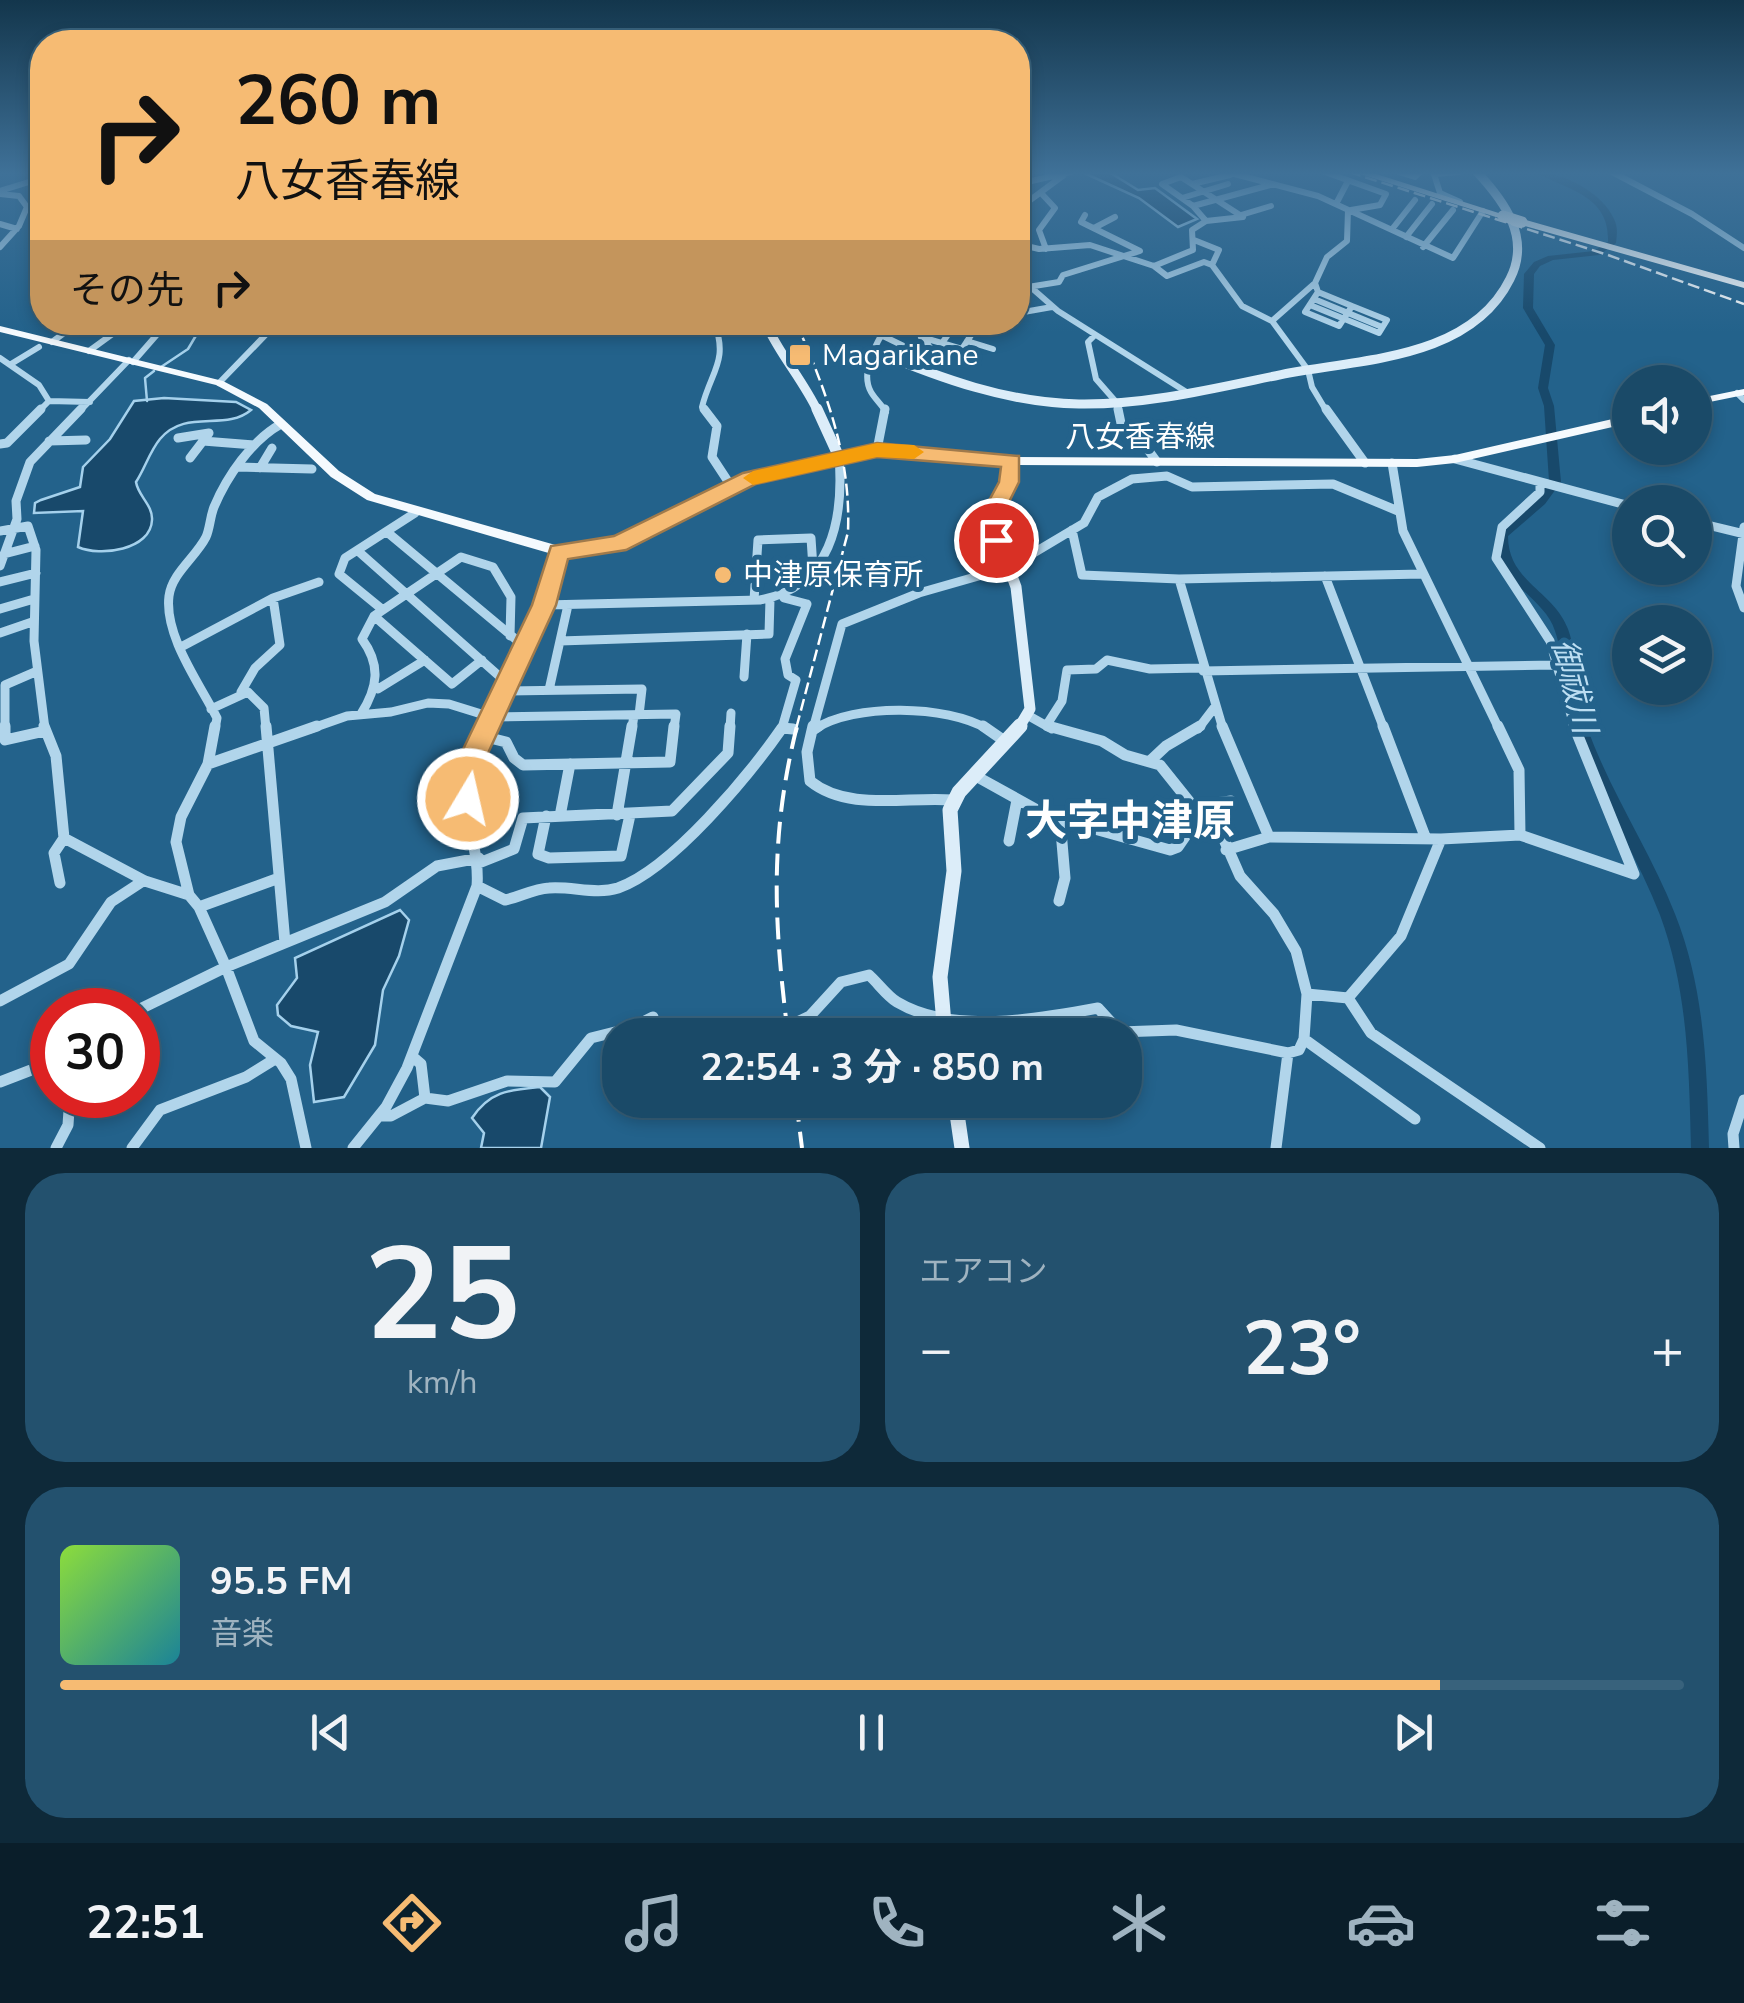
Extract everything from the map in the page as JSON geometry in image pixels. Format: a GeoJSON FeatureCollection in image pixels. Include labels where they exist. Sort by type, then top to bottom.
{"type":"FeatureCollection","features":[{"type":"Feature","properties":{"kind":"highway"},"geometry":{"type":"LineString","coordinates":[[1535,226],[1744,285]]}},
{"type":"Feature","properties":{"kind":"main road","name":"八女香春線"},"geometry":{"type":"LineString","coordinates":[[0,328],[219,384],[250,397],[359,491],[415,513],[559,552],[618,544],[731,486],[877,450],[1012,461],[1392,464],[1455,460],[1612,422]]}},
{"type":"Feature","properties":{"kind":"main road"},"geometry":{"type":"LineString","coordinates":[[1712,399],[1742,395]]}},
{"type":"Feature","properties":{"kind":"street"},"geometry":{"type":"LineString","coordinates":[[5,226],[17,229]]}},
{"type":"Feature","properties":{"kind":"street"},"geometry":{"type":"LineString","coordinates":[[0,247],[19,226]]}},
{"type":"Feature","properties":{"kind":"street"},"geometry":{"type":"LineString","coordinates":[[1043,226],[1040,230],[1046,248]]}},
{"type":"Feature","properties":{"kind":"street"},"geometry":{"type":"LineString","coordinates":[[1081,226],[1080,231],[1092,246]]}},
{"type":"Feature","properties":{"kind":"street"},"geometry":{"type":"LineString","coordinates":[[1030,287],[1060,282],[1063,275],[1140,250],[1091,226]]}},
{"type":"Feature","properties":{"kind":"street"},"geometry":{"type":"LineString","coordinates":[[1094,228],[1099,226]]}},
{"type":"Feature","properties":{"kind":"street"},"geometry":{"type":"LineString","coordinates":[[1154,266],[1193,250],[1192,230],[1199,226]]}},
{"type":"Feature","properties":{"kind":"street"},"geometry":{"type":"LineString","coordinates":[[1314,299],[1315,283],[1327,258],[1347,241],[1348,226]]}},
{"type":"Feature","properties":{"kind":"street"},"geometry":{"type":"LineString","coordinates":[[1386,226],[1423,247],[1453,258],[1474,226]]}},
{"type":"Feature","properties":{"kind":"street"},"geometry":{"type":"LineString","coordinates":[[1406,237],[1415,226]]}},
{"type":"Feature","properties":{"kind":"street"},"geometry":{"type":"LineString","coordinates":[[1423,247],[1442,226]]}},
{"type":"Feature","properties":{"kind":"street"},"geometry":{"type":"LineString","coordinates":[[876,351],[988,392],[1051,402],[1118,403],[1308,370],[1431,345],[1468,326],[1494,306],[1515,270],[1516,226]]}},
{"type":"Feature","properties":{"kind":"street"},"geometry":{"type":"LineString","coordinates":[[1710,226],[1744,248]]}},
{"type":"Feature","properties":{"kind":"street"},"geometry":{"type":"LineString","coordinates":[[1194,240],[1219,250],[1212,265]]}},
{"type":"Feature","properties":{"kind":"street"},"geometry":{"type":"LineString","coordinates":[[1030,246],[1092,246],[1154,266],[1167,276],[1204,262],[1212,265],[1242,306],[1272,321],[1308,370],[1321,402],[1365,463]]}},
{"type":"Feature","properties":{"kind":"street"},"geometry":{"type":"LineString","coordinates":[[1272,321],[1315,283]]}},
{"type":"Feature","properties":{"kind":"street"},"geometry":{"type":"LineString","coordinates":[[1030,289],[1094,336],[1154,366],[1188,393]]}},
{"type":"Feature","properties":{"kind":"street"},"geometry":{"type":"LineString","coordinates":[[1314,299],[1348,313],[1379,333],[1386,320],[1348,313],[1314,299]]}},
{"type":"Feature","properties":{"kind":"street"},"geometry":{"type":"LineString","coordinates":[[1030,311],[1052,308]]}},
{"type":"Feature","properties":{"kind":"street"},"geometry":{"type":"LineString","coordinates":[[52,342],[61,335]]}},
{"type":"Feature","properties":{"kind":"street"},"geometry":{"type":"LineString","coordinates":[[88,351],[110,335]]}},
{"type":"Feature","properties":{"kind":"street"},"geometry":{"type":"LineString","coordinates":[[1,562],[30,462],[156,335]]}},
{"type":"Feature","properties":{"kind":"street"},"geometry":{"type":"LineString","coordinates":[[219,384],[266,335]]}},
{"type":"Feature","properties":{"kind":"street"},"geometry":{"type":"LineString","coordinates":[[719,335],[723,360],[702,407],[718,426],[712,457],[731,486]]}},
{"type":"Feature","properties":{"kind":"street"},"geometry":{"type":"LineString","coordinates":[[770,335],[804,382],[839,457],[842,486],[836,527],[824,553],[796,590],[776,598]]}},
{"type":"Feature","properties":{"kind":"street"},"geometry":{"type":"LineString","coordinates":[[877,450],[886,412],[868,388],[882,335],[920,354]]}},
{"type":"Feature","properties":{"kind":"street"},"geometry":{"type":"LineString","coordinates":[[910,349],[924,335]]}},
{"type":"Feature","properties":{"kind":"street"},"geometry":{"type":"LineString","coordinates":[[942,343],[949,335]]}},
{"type":"Feature","properties":{"kind":"street"},"geometry":{"type":"LineString","coordinates":[[922,338],[962,349],[971,335]]}},
{"type":"Feature","properties":{"kind":"street"},"geometry":{"type":"LineString","coordinates":[[1094,336],[1088,342],[1096,379],[1118,403],[1122,428],[1143,443],[1157,462]]}},
{"type":"Feature","properties":{"kind":"street"},"geometry":{"type":"LineString","coordinates":[[922,338],[935,354]]}},
{"type":"Feature","properties":{"kind":"street"},"geometry":{"type":"LineString","coordinates":[[967,342],[993,349]]}},
{"type":"Feature","properties":{"kind":"street"},"geometry":{"type":"LineString","coordinates":[[11,364],[39,347]]}},
{"type":"Feature","properties":{"kind":"street"},"geometry":{"type":"LineString","coordinates":[[0,358],[39,385],[49,401]]}},
{"type":"Feature","properties":{"kind":"street"},"geometry":{"type":"LineString","coordinates":[[0,444],[7,443],[49,401],[90,402]]}},
{"type":"Feature","properties":{"kind":"street"},"geometry":{"type":"LineString","coordinates":[[281,424],[263,434],[238,467],[213,509],[206,537],[176,579],[170,597],[175,634],[217,718],[208,764],[177,830],[176,852],[189,895],[199,907],[226,967],[254,1041],[291,1079],[306,1148]]}},
{"type":"Feature","properties":{"kind":"street"},"geometry":{"type":"LineString","coordinates":[[178,438],[209,433],[190,458]]}},
{"type":"Feature","properties":{"kind":"street"},"geometry":{"type":"LineString","coordinates":[[49,441],[86,440]]}},
{"type":"Feature","properties":{"kind":"street"},"geometry":{"type":"LineString","coordinates":[[203,441],[254,445]]}},
{"type":"Feature","properties":{"kind":"street"},"geometry":{"type":"LineString","coordinates":[[260,468],[272,448]]}},
{"type":"Feature","properties":{"kind":"street"},"geometry":{"type":"LineString","coordinates":[[1455,460],[1612,501]]}},
{"type":"Feature","properties":{"kind":"street"},"geometry":{"type":"LineString","coordinates":[[942,1018],[940,976],[954,871],[948,825],[953,800],[1028,716],[1030,697],[1016,588],[993,524],[995,508],[1009,482],[1012,461]]}},
{"type":"Feature","properties":{"kind":"street"},"geometry":{"type":"LineString","coordinates":[[1392,464],[1399,492],[1398,511],[1422,574],[1519,770],[1520,836]]}},
{"type":"Feature","properties":{"kind":"street"},"geometry":{"type":"LineString","coordinates":[[238,467],[312,469]]}},
{"type":"Feature","properties":{"kind":"street"},"geometry":{"type":"LineString","coordinates":[[797,730],[842,624],[919,593],[1010,567],[1084,523],[1098,497],[1132,479],[1167,476],[1192,487],[1333,484],[1398,511]]}},
{"type":"Feature","properties":{"kind":"street"},"geometry":{"type":"LineString","coordinates":[[1226,850],[1269,837],[1520,836],[1634,874],[1580,746],[1550,641],[1502,570],[1494,544],[1509,517],[1540,492],[1542,483]]}},
{"type":"Feature","properties":{"kind":"street"},"geometry":{"type":"LineString","coordinates":[[415,513],[345,558],[340,574],[452,684],[482,660]]}},
{"type":"Feature","properties":{"kind":"street"},"geometry":{"type":"LineString","coordinates":[[0,531],[28,526],[36,546],[32,622],[35,672],[45,731],[61,789],[64,838],[54,853],[60,884]]}},
{"type":"Feature","properties":{"kind":"street"},"geometry":{"type":"LineString","coordinates":[[1712,526],[1743,532],[1736,586],[1744,608]]}},
{"type":"Feature","properties":{"kind":"street"},"geometry":{"type":"LineString","coordinates":[[1072,530],[1082,574],[1179,579],[1422,574]]}},
{"type":"Feature","properties":{"kind":"street"},"geometry":{"type":"LineString","coordinates":[[387,532],[525,647]]}},
{"type":"Feature","properties":{"kind":"street"},"geometry":{"type":"LineString","coordinates":[[754,600],[758,540],[811,538],[813,568]]}},
{"type":"Feature","properties":{"kind":"street"},"geometry":{"type":"LineString","coordinates":[[1,562],[36,546]]}},
{"type":"Feature","properties":{"kind":"street"},"geometry":{"type":"LineString","coordinates":[[358,550],[482,660],[507,688],[642,689],[626,762],[621,856],[549,858],[538,854],[546,816]]}},
{"type":"Feature","properties":{"kind":"street"},"geometry":{"type":"LineString","coordinates":[[354,1148],[402,1085],[477,886],[479,861],[466,780],[482,736],[544,605],[559,552]]}},
{"type":"Feature","properties":{"kind":"street"},"geometry":{"type":"LineString","coordinates":[[378,689],[376,656],[362,639],[379,613],[461,557],[494,567],[511,597],[510,636]]}},
{"type":"Feature","properties":{"kind":"street"},"geometry":{"type":"LineString","coordinates":[[0,582],[36,573]]}},
{"type":"Feature","properties":{"kind":"street"},"geometry":{"type":"LineString","coordinates":[[1325,576],[1426,839]]}},
{"type":"Feature","properties":{"kind":"street"},"geometry":{"type":"LineString","coordinates":[[1179,579],[1214,708],[1269,837]]}},
{"type":"Feature","properties":{"kind":"street"},"geometry":{"type":"LineString","coordinates":[[181,647],[219,630],[248,607],[319,582]]}},
{"type":"Feature","properties":{"kind":"street"},"geometry":{"type":"LineString","coordinates":[[0,609],[34,598]]}},
{"type":"Feature","properties":{"kind":"street"},"geometry":{"type":"LineString","coordinates":[[211,709],[241,692],[255,668],[280,645],[273,598]]}},
{"type":"Feature","properties":{"kind":"street"},"geometry":{"type":"LineString","coordinates":[[560,641],[769,634],[776,598]]}},
{"type":"Feature","properties":{"kind":"street"},"geometry":{"type":"LineString","coordinates":[[544,605],[776,598],[807,604],[785,659],[788,675],[796,680],[797,730],[816,789],[868,802],[906,798],[953,800]]}},
{"type":"Feature","properties":{"kind":"street"},"geometry":{"type":"LineString","coordinates":[[548,690],[568,606]]}},
{"type":"Feature","properties":{"kind":"street"},"geometry":{"type":"LineString","coordinates":[[0,633],[32,622]]}},
{"type":"Feature","properties":{"kind":"street"},"geometry":{"type":"LineString","coordinates":[[744,677],[747,634]]}},
{"type":"Feature","properties":{"kind":"street"},"geometry":{"type":"LineString","coordinates":[[361,714],[378,689],[425,660]]}},
{"type":"Feature","properties":{"kind":"street"},"geometry":{"type":"LineString","coordinates":[[1046,726],[1062,701],[1064,672],[1096,669],[1108,660],[1150,669],[1202,670],[1555,665]]}},
{"type":"Feature","properties":{"kind":"street"},"geometry":{"type":"LineString","coordinates":[[35,672],[5,685],[3,741],[45,731]]}},
{"type":"Feature","properties":{"kind":"street"},"geometry":{"type":"LineString","coordinates":[[241,692],[262,702],[285,943]]}},
{"type":"Feature","properties":{"kind":"street"},"geometry":{"type":"LineString","coordinates":[[208,764],[268,741],[361,714],[439,703],[491,718],[676,714],[670,762],[519,764],[506,742],[482,736]]}},
{"type":"Feature","properties":{"kind":"street"},"geometry":{"type":"LineString","coordinates":[[1150,760],[1162,745],[1191,737],[1205,725],[1214,708]]}},
{"type":"Feature","properties":{"kind":"street"},"geometry":{"type":"LineString","coordinates":[[160,999],[402,893],[428,870],[479,861],[514,848],[522,818],[672,811],[728,753],[732,713]]}},
{"type":"Feature","properties":{"kind":"street"},"geometry":{"type":"LineString","coordinates":[[477,886],[500,901],[510,901],[536,889],[592,892],[627,885],[797,730],[842,715],[940,714],[982,725],[1006,742]]}},
{"type":"Feature","properties":{"kind":"street"},"geometry":{"type":"LineString","coordinates":[[1028,716],[1046,726],[1102,741],[1125,756],[1160,765],[1196,811],[1222,835],[1240,876],[1283,927],[1296,951],[1308,994],[1304,1039],[1299,1050],[1288,1053],[1176,1030],[1142,1031]]}},
{"type":"Feature","properties":{"kind":"street"},"geometry":{"type":"LineString","coordinates":[[560,816],[570,764]]}},
{"type":"Feature","properties":{"kind":"street"},"geometry":{"type":"LineString","coordinates":[[974,775],[1016,800],[1060,819],[1170,850],[1178,847],[1196,811],[1231,801]]}},
{"type":"Feature","properties":{"kind":"street"},"geometry":{"type":"LineString","coordinates":[[1009,841],[1016,800]]}},
{"type":"Feature","properties":{"kind":"street"},"geometry":{"type":"LineString","coordinates":[[1059,901],[1064,878],[1060,819]]}},
{"type":"Feature","properties":{"kind":"street"},"geometry":{"type":"LineString","coordinates":[[64,838],[143,881],[178,896],[189,895]]}},
{"type":"Feature","properties":{"kind":"street"},"geometry":{"type":"LineString","coordinates":[[1348,998],[1401,936],[1440,839]]}},
{"type":"Feature","properties":{"kind":"street"},"geometry":{"type":"LineString","coordinates":[[199,907],[280,878]]}},
{"type":"Feature","properties":{"kind":"street"},"geometry":{"type":"LineString","coordinates":[[0,1000],[68,964],[91,936],[101,913],[143,881]]}},
{"type":"Feature","properties":{"kind":"street"},"geometry":{"type":"LineString","coordinates":[[806,1018],[840,982],[869,975],[897,1002],[939,1018]]}},
{"type":"Feature","properties":{"kind":"street"},"geometry":{"type":"LineString","coordinates":[[1308,994],[1348,998]]}},
{"type":"Feature","properties":{"kind":"street"},"geometry":{"type":"LineString","coordinates":[[1348,998],[1371,1033],[1540,1148]]}},
{"type":"Feature","properties":{"kind":"street"},"geometry":{"type":"LineString","coordinates":[[1046,1018],[1098,1008],[1107,1018]]}},
{"type":"Feature","properties":{"kind":"street"},"geometry":{"type":"LineString","coordinates":[[425,1098],[439,1104],[454,1103],[502,1081],[554,1082],[591,1038],[631,1028],[652,1017]]}},
{"type":"Feature","properties":{"kind":"street"},"geometry":{"type":"LineString","coordinates":[[1304,1039],[1416,1119]]}},
{"type":"Feature","properties":{"kind":"street"},"geometry":{"type":"LineString","coordinates":[[1276,1148],[1288,1053]]}},
{"type":"Feature","properties":{"kind":"street"},"geometry":{"type":"LineString","coordinates":[[414,1058],[421,1064],[425,1098]]}},
{"type":"Feature","properties":{"kind":"street"},"geometry":{"type":"LineString","coordinates":[[132,1148],[160,1110],[246,1078],[275,1059]]}},
{"type":"Feature","properties":{"kind":"street"},"geometry":{"type":"LineString","coordinates":[[0,1082],[30,1070]]}},
{"type":"Feature","properties":{"kind":"street"},"geometry":{"type":"LineString","coordinates":[[379,1116],[392,1116],[425,1098]]}},
{"type":"Feature","properties":{"kind":"street"},"geometry":{"type":"LineString","coordinates":[[1734,1148],[1733,1134],[1744,1100]]}},
{"type":"Feature","properties":{"kind":"street"},"geometry":{"type":"LineString","coordinates":[[56,1148],[68,1118]]}},
{"type":"Feature","properties":{"kind":"street"},"geometry":{"type":"LineString","coordinates":[[957,1118],[962,1148]]}},
{"type":"Feature","properties":{"kind":"water"},"geometry":{"type":"Polygon","coordinates":[[[164,398],[236,402],[251,410],[229,419],[182,424],[160,439],[136,482],[152,515],[143,538],[111,551],[87,550],[78,547],[83,511],[34,513],[35,503],[80,487],[83,467],[110,439],[134,401],[164,398]]]}},
{"type":"Feature","properties":{"kind":"water"},"geometry":{"type":"Polygon","coordinates":[[[400,910],[409,920],[399,956],[383,990],[375,1045],[344,1097],[314,1102],[310,1065],[318,1032],[291,1026],[278,1015],[277,1005],[297,978],[295,958],[400,910]]]}},
{"type":"Feature","properties":{"kind":"water"},"geometry":{"type":"Polygon","coordinates":[[[540,1087],[550,1097],[541,1148],[481,1148],[484,1133],[472,1118],[479,1109],[501,1094],[540,1087]]]}},
{"type":"Feature","properties":{"kind":"waterway","name":"御祓川"},"geometry":{"type":"LineString","coordinates":[[1612,226],[1612,243],[1596,253],[1551,258],[1537,264],[1529,274],[1528,308],[1550,345],[1543,388],[1549,406],[1555,482],[1541,501],[1502,534],[1502,550],[1515,576],[1557,620],[1563,634],[1578,723],[1601,779],[1656,888],[1678,945],[1693,1020],[1700,1148]]}},
{"type":"Feature","properties":{"kind":"waterway"},"geometry":{"type":"LineString","coordinates":[[161,367],[188,349],[196,335]]}},
{"type":"Feature","properties":{"kind":"waterway"},"geometry":{"type":"LineString","coordinates":[[147,401],[145,378],[154,371]]}},
{"type":"Feature","properties":{"kind":"railway"},"geometry":{"type":"LineString","coordinates":[[1516,226],[1744,304]]}},
{"type":"Feature","properties":{"kind":"railway"},"geometry":{"type":"LineString","coordinates":[[796,729],[848,532],[841,450],[801,335]]}},
{"type":"Feature","properties":{"kind":"railway"},"geometry":{"type":"LineString","coordinates":[[786,1018],[777,918],[778,843],[797,726]]}},
{"type":"Feature","properties":{"kind":"railway"},"geometry":{"type":"LineString","coordinates":[[798,1118],[802,1148]]}},
{"type":"Feature","properties":{"kind":"slow traffic"},"geometry":{"type":"LineString","coordinates":[[753,478],[877,450],[914,452]]}},
{"type":"Feature","properties":{"kind":"place","name":"Magarikane"},"geometry":{"type":"Point","coordinates":[800,355]}},
{"type":"Feature","properties":{"kind":"place","name":"中津原保育所"},"geometry":{"type":"Point","coordinates":[723,575]}},
{"type":"Feature","properties":{"kind":"district","name":"大字中津原"},"geometry":{"type":"Point","coordinates":[1130,821]}},
{"type":"Feature","properties":{"kind":"route"},"geometry":{"type":"LineString","coordinates":[[468,799],[469,764],[544,605],[559,552],[618,544],[751,478],[877,450],[1012,461],[1009,482],[995,508],[996,540]]}}]}
